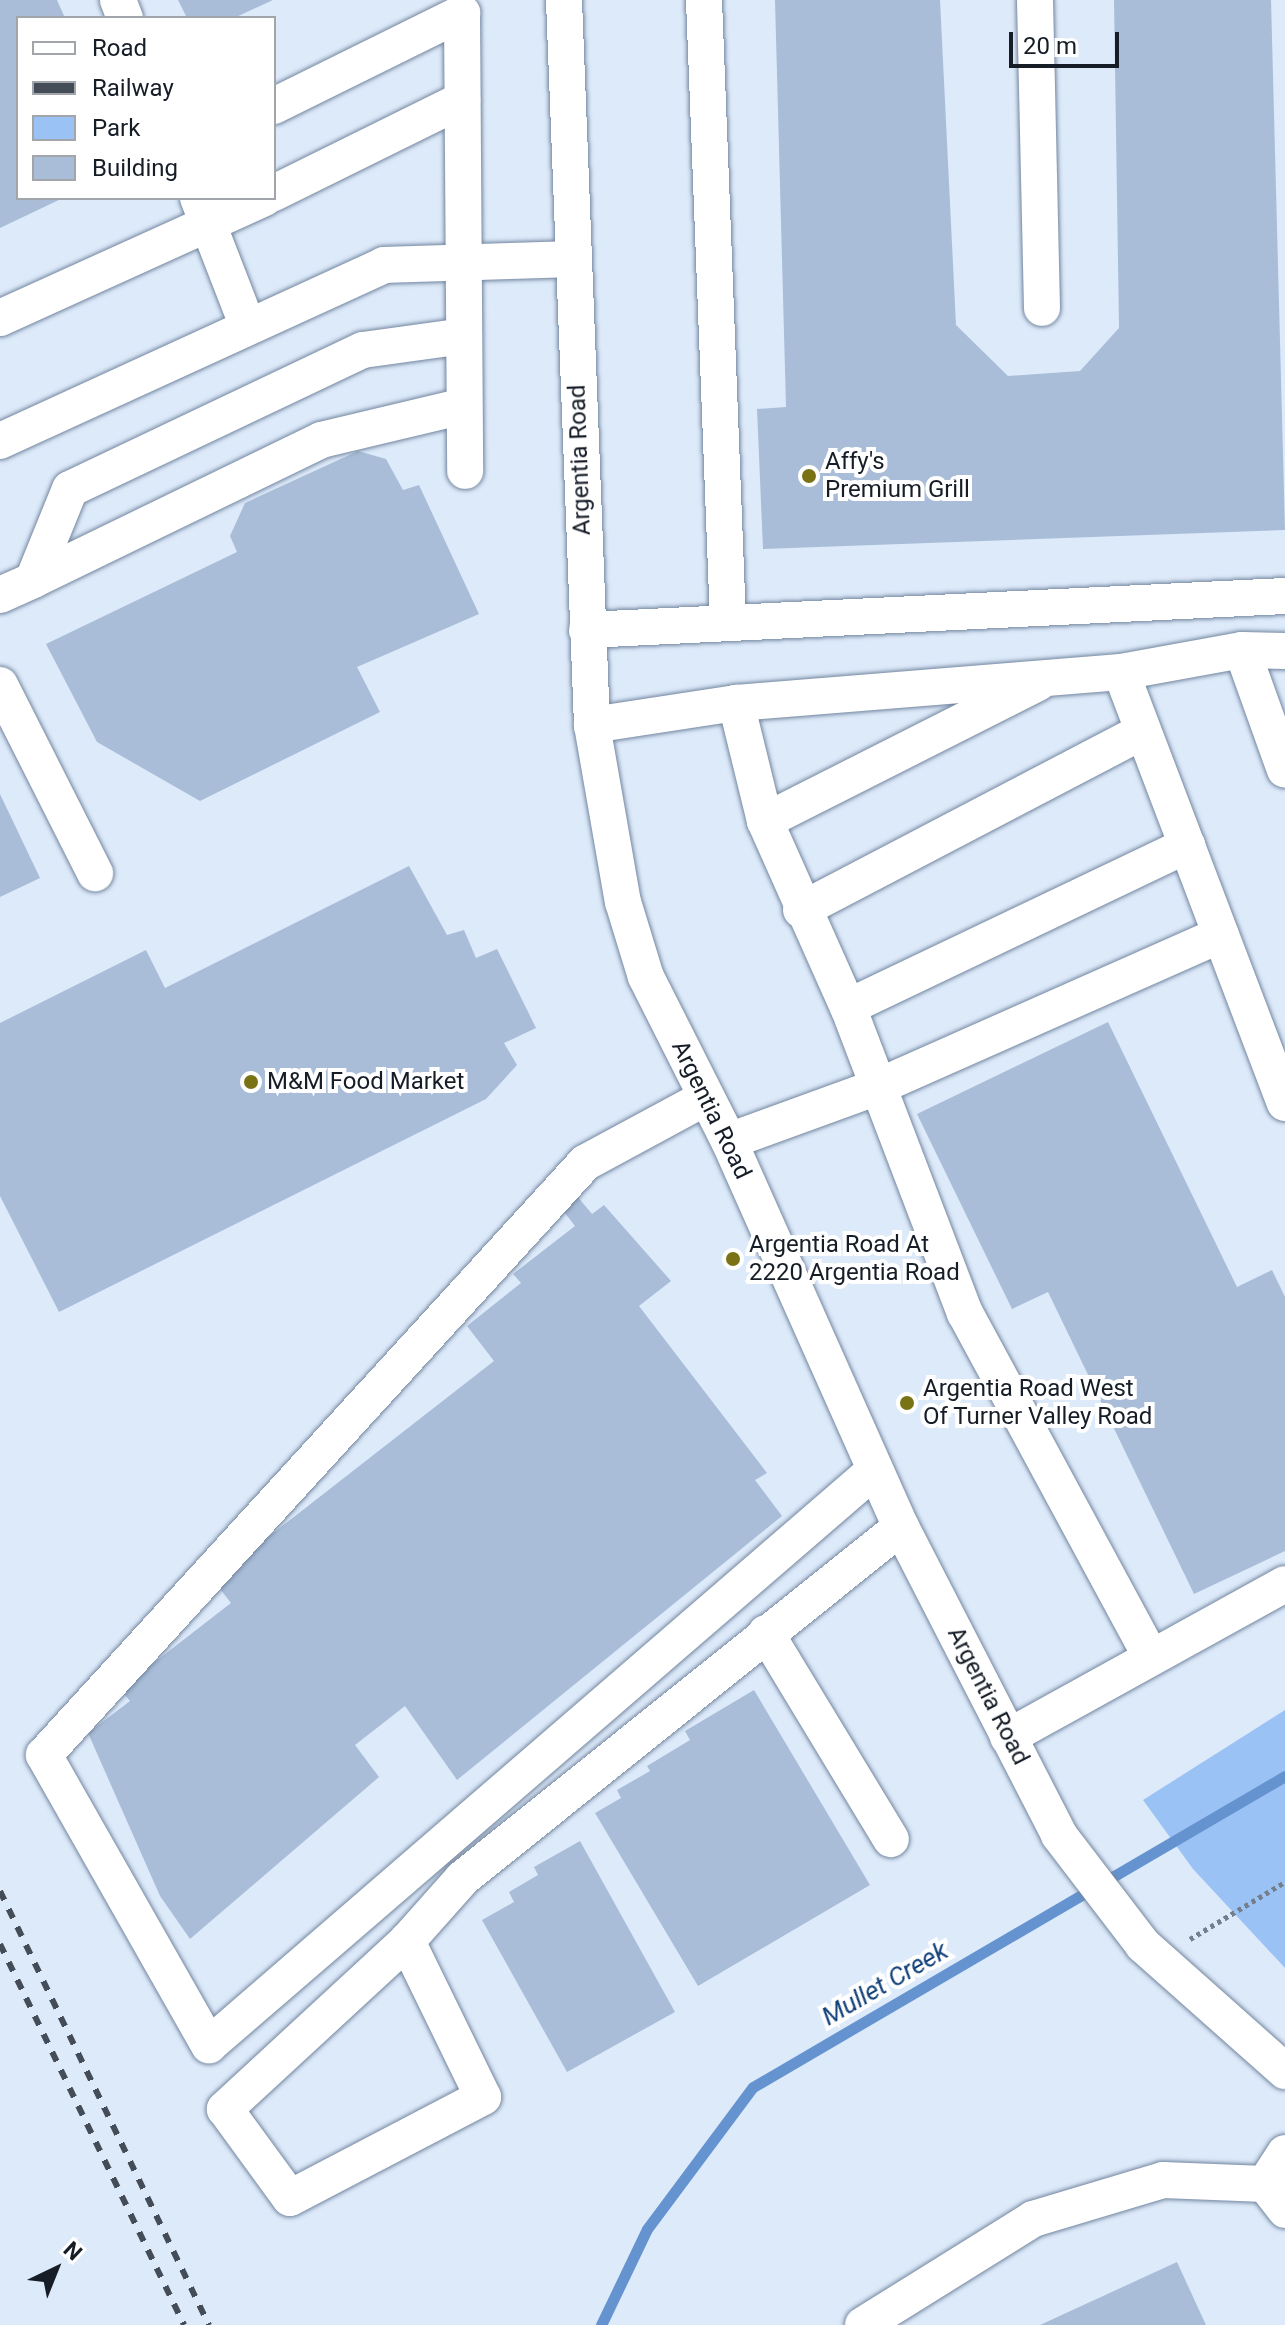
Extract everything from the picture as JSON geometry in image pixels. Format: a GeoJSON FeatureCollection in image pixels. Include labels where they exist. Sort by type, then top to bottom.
{"type":"FeatureCollection","features":[{"type":"Feature","properties":{"kind":"street","name":"Argentia Road"},"geometry":{"type":"LineString","coordinates":[[564,0],[592,725],[623,902],[646,977],[729,1141],[901,1527],[1059,1835],[1150,1952],[1285,2071]]}},
{"type":"Feature","properties":{"kind":"street"},"geometry":{"type":"LineString","coordinates":[[704,0],[728,623]]}},
{"type":"Feature","properties":{"kind":"street"},"geometry":{"type":"LineString","coordinates":[[1035,0],[1042,308]]}},
{"type":"Feature","properties":{"kind":"street"},"geometry":{"type":"LineString","coordinates":[[276,105],[462,13],[465,471]]}},
{"type":"Feature","properties":{"kind":"street"},"geometry":{"type":"LineString","coordinates":[[276,192],[462,100]]}},
{"type":"Feature","properties":{"kind":"street"},"geometry":{"type":"LineString","coordinates":[[0,318],[203,212],[256,200]]}},
{"type":"Feature","properties":{"kind":"street"},"geometry":{"type":"LineString","coordinates":[[203,212],[248,327]]}},
{"type":"Feature","properties":{"kind":"street"},"geometry":{"type":"LineString","coordinates":[[0,441],[384,265],[572,259]]}},
{"type":"Feature","properties":{"kind":"street"},"geometry":{"type":"LineString","coordinates":[[33,580],[70,489],[363,350],[464,336]]}},
{"type":"Feature","properties":{"kind":"street"},"geometry":{"type":"LineString","coordinates":[[0,595],[321,440],[464,406]]}},
{"type":"Feature","properties":{"kind":"street"},"geometry":{"type":"LineString","coordinates":[[587,630],[1285,596]]}},
{"type":"Feature","properties":{"kind":"street"},"geometry":{"type":"LineString","coordinates":[[592,725],[736,703],[1056,674],[1121,672],[1242,650],[1285,651]]}},
{"type":"Feature","properties":{"kind":"street"},"geometry":{"type":"LineString","coordinates":[[1242,650],[1285,770]]}},
{"type":"Feature","properties":{"kind":"street"},"geometry":{"type":"LineString","coordinates":[[1121,672],[1140,733],[1187,845],[1285,1103]]}},
{"type":"Feature","properties":{"kind":"street"},"geometry":{"type":"LineString","coordinates":[[765,821],[1056,674]]}},
{"type":"Feature","properties":{"kind":"street"},"geometry":{"type":"LineString","coordinates":[[0,685],[95,873]]}},
{"type":"Feature","properties":{"kind":"street"},"geometry":{"type":"LineString","coordinates":[[736,703],[765,821],[801,910],[848,1007],[875,1088],[965,1313],[1149,1653]]}},
{"type":"Feature","properties":{"kind":"street"},"geometry":{"type":"LineString","coordinates":[[801,910],[1140,733]]}},
{"type":"Feature","properties":{"kind":"street"},"geometry":{"type":"LineString","coordinates":[[848,1007],[1187,845]]}},
{"type":"Feature","properties":{"kind":"street"},"geometry":{"type":"LineString","coordinates":[[729,1141],[875,1088],[1221,935]]}},
{"type":"Feature","properties":{"kind":"street"},"geometry":{"type":"LineString","coordinates":[[705,1098],[585,1163],[44,1755],[209,2045],[875,1470]]}},
{"type":"Feature","properties":{"kind":"street"},"geometry":{"type":"LineString","coordinates":[[407,1941],[483,2097],[290,2198],[225,2109],[407,1941],[463,1878],[901,1527]]}},
{"type":"Feature","properties":{"kind":"street"},"geometry":{"type":"LineString","coordinates":[[1008,1737],[1149,1653],[1285,1584]]}},
{"type":"Feature","properties":{"kind":"street"},"geometry":{"type":"LineString","coordinates":[[766,1633],[891,1839]]}},
{"type":"Feature","properties":{"kind":"street"},"geometry":{"type":"LineString","coordinates":[[863,2325],[1033,2219],[1163,2180],[1275,2197],[1285,2153]]}},
{"type":"Feature","properties":{"kind":"path"},"geometry":{"type":"LineString","coordinates":[[1150,1952],[1285,1882]]}},
{"type":"Feature","properties":{"kind":"green space"},"geometry":{"type":"Polygon","coordinates":[[[1285,1710],[1285,1968],[1193,1869],[1143,1800],[1285,1710]]]}},
{"type":"Feature","properties":{"kind":"building"},"geometry":{"type":"Polygon","coordinates":[[[0,0],[57,0],[64,16],[16,16],[16,200],[59,200],[0,228],[0,0]]]}},
{"type":"Feature","properties":{"kind":"building"},"geometry":{"type":"Polygon","coordinates":[[[178,0],[273,0],[238,16],[186,16],[178,0]]]}},
{"type":"Feature","properties":{"kind":"building"},"geometry":{"type":"Polygon","coordinates":[[[775,0],[940,0],[956,325],[1008,376],[1080,371],[1119,328],[1114,0],[1271,0],[1285,530],[763,549],[757,409],[786,407],[775,0]]]}},
{"type":"Feature","properties":{"kind":"building"},"geometry":{"type":"Polygon","coordinates":[[[358,451],[386,459],[403,490],[419,485],[479,614],[357,667],[380,712],[200,801],[97,742],[46,644],[237,552],[230,536],[245,503],[358,451]]]}},
{"type":"Feature","properties":{"kind":"building"},"geometry":{"type":"Polygon","coordinates":[[[0,794],[40,878],[0,897],[0,794]]]}},
{"type":"Feature","properties":{"kind":"building","name":"M&M Food Market"},"geometry":{"type":"Polygon","coordinates":[[[409,866],[447,935],[464,930],[476,958],[497,949],[536,1028],[504,1043],[517,1065],[486,1099],[59,1312],[0,1196],[0,1023],[146,950],[165,988],[409,866]]]}},
{"type":"Feature","properties":{"kind":"building"},"geometry":{"type":"Polygon","coordinates":[[[1108,1022],[1237,1287],[1272,1270],[1285,1297],[1285,1551],[1194,1594],[1048,1292],[1012,1309],[917,1114],[1108,1022]]]}},
{"type":"Feature","properties":{"kind":"building"},"geometry":{"type":"Polygon","coordinates":[[[577,1196],[592,1214],[604,1205],[671,1281],[639,1306],[767,1473],[755,1480],[782,1516],[457,1780],[405,1706],[355,1745],[379,1777],[190,1939],[160,1896],[88,1733],[130,1701],[120,1689],[231,1603],[213,1580],[494,1361],[467,1326],[521,1283],[513,1274],[575,1226],[561,1208],[577,1196]]]}},
{"type":"Feature","properties":{"kind":"building"},"geometry":{"type":"Polygon","coordinates":[[[754,1690],[870,1885],[698,1986],[595,1813],[621,1798],[617,1790],[650,1771],[647,1766],[690,1740],[685,1731],[754,1690]]]}},
{"type":"Feature","properties":{"kind":"building"},"geometry":{"type":"Polygon","coordinates":[[[580,1841],[675,2012],[567,2072],[482,1920],[514,1902],[509,1892],[538,1875],[534,1867],[580,1841]]]}},
{"type":"Feature","properties":{"kind":"building"},"geometry":{"type":"Polygon","coordinates":[[[1177,2262],[1206,2325],[1040,2325],[1177,2262]]]}},
{"type":"Feature","properties":{"kind":"waterway","name":"Mullet Creek"},"geometry":{"type":"LineString","coordinates":[[601,2325],[647,2229],[753,2087],[1285,1776]]}},
{"type":"Feature","properties":{"kind":"railway"},"geometry":{"type":"LineString","coordinates":[[0,1891],[209,2325]]}},
{"type":"Feature","properties":{"kind":"railway"},"geometry":{"type":"LineString","coordinates":[[0,1944],[184,2325]]}},
{"type":"Feature","properties":{"kind":"place","name":"Affy's Premium Grill"},"geometry":{"type":"Point","coordinates":[809,476]}},
{"type":"Feature","properties":{"kind":"place","name":"M&M Food Market"},"geometry":{"type":"Point","coordinates":[251,1082]}},
{"type":"Feature","properties":{"kind":"place","name":"Argentia Road At 2220 Argentia Road"},"geometry":{"type":"Point","coordinates":[733,1259]}},
{"type":"Feature","properties":{"kind":"place","name":"Argentia Road West Of Turner Valley Road"},"geometry":{"type":"Point","coordinates":[907,1403]}}]}
